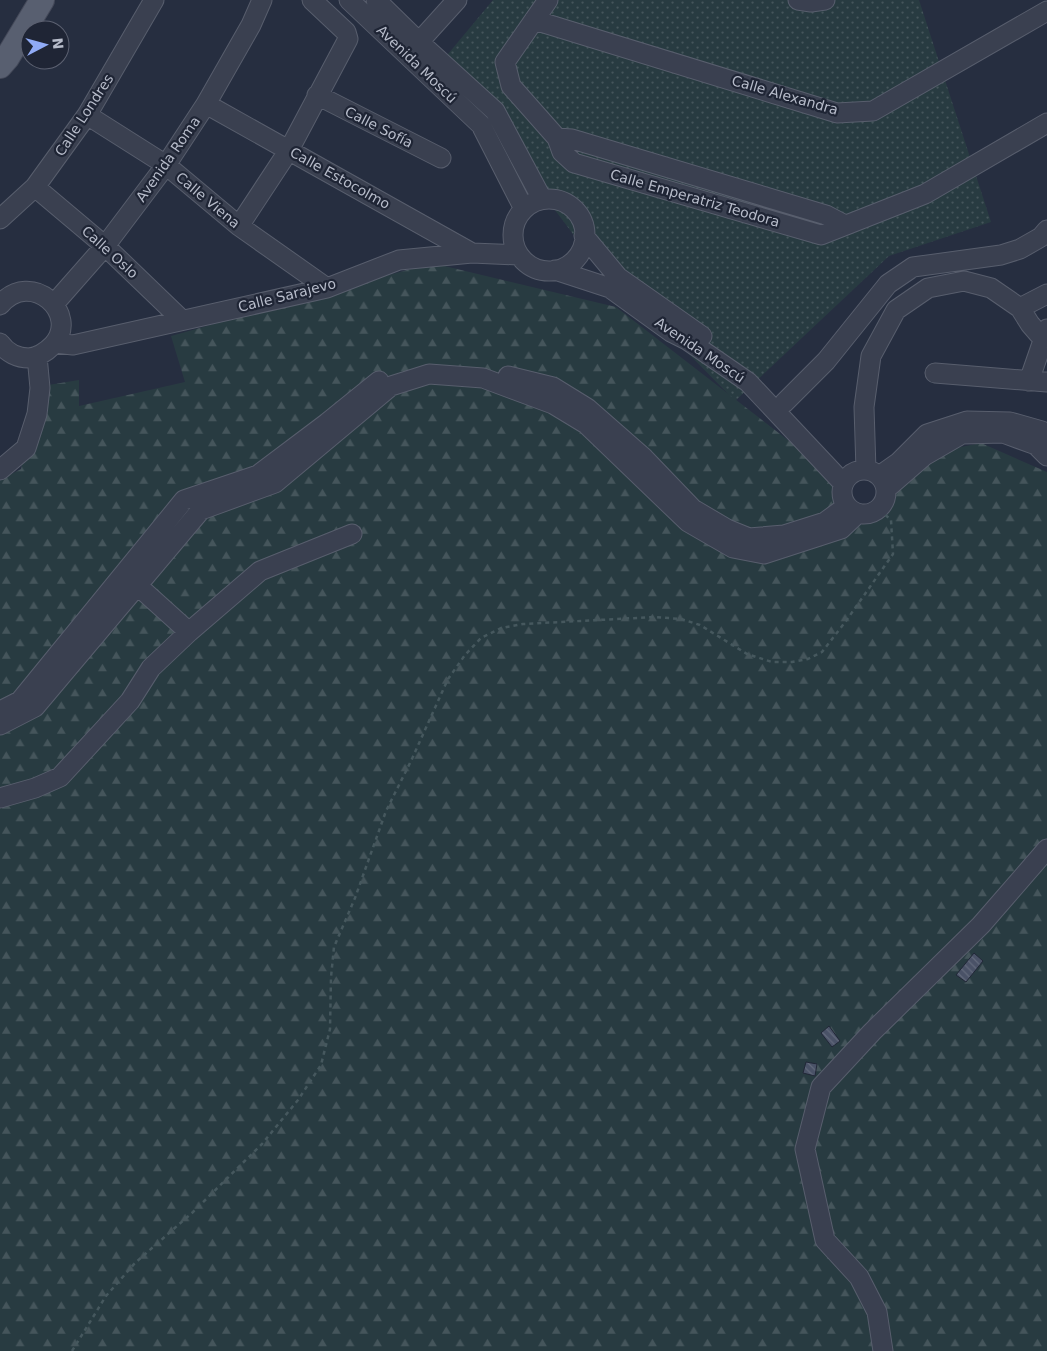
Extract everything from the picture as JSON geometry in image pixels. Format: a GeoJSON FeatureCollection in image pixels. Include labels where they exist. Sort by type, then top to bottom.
{"type":"FeatureCollection","features":[{"type":"Feature","properties":{"kind":"main road"},"geometry":{"type":"LineString","coordinates":[[0,66],[7,58],[42,0]]}},
{"type":"Feature","properties":{"kind":"street","name":"Calle Londres"},"geometry":{"type":"LineString","coordinates":[[0,219],[34,187],[87,115],[154,0]]}},
{"type":"Feature","properties":{"kind":"street","name":"Avenida Roma"},"geometry":{"type":"LineString","coordinates":[[54,304],[105,246],[166,165],[206,104],[251,25],[262,0]]}},
{"type":"Feature","properties":{"kind":"street"},"geometry":{"type":"LineString","coordinates":[[239,226],[289,150],[348,39],[346,32],[312,0]]}},
{"type":"Feature","properties":{"kind":"street","name":"Avenida Moscú"},"geometry":{"type":"LineString","coordinates":[[349,0],[481,125],[524,209]]}},
{"type":"Feature","properties":{"kind":"street","name":"Avenida Moscú"},"geometry":{"type":"LineString","coordinates":[[376,0],[418,42],[495,112],[542,199]]}},
{"type":"Feature","properties":{"kind":"street"},"geometry":{"type":"LineString","coordinates":[[534,20],[548,0]]}},
{"type":"Feature","properties":{"kind":"street"},"geometry":{"type":"LineString","coordinates":[[798,0],[811,2],[825,0]]}},
{"type":"Feature","properties":{"kind":"street"},"geometry":{"type":"LineString","coordinates":[[418,42],[450,3]]}},
{"type":"Feature","properties":{"kind":"street","name":"Calle Alexandra"},"geometry":{"type":"LineString","coordinates":[[534,20],[837,113],[873,110],[1047,11]]}},
{"type":"Feature","properties":{"kind":"street","name":"Calle Emperatriz Teodora"},"geometry":{"type":"LineString","coordinates":[[534,20],[505,62],[511,86],[557,138],[572,139],[817,212],[845,225],[925,194],[1047,123]]}},
{"type":"Feature","properties":{"kind":"street","name":"Calle Sofía"},"geometry":{"type":"LineString","coordinates":[[317,95],[441,158]]}},
{"type":"Feature","properties":{"kind":"street","name":"Calle Estocolmo"},"geometry":{"type":"LineString","coordinates":[[206,104],[472,253]]}},
{"type":"Feature","properties":{"kind":"street","name":"Calle Viena"},"geometry":{"type":"LineString","coordinates":[[87,115],[166,165],[239,226],[327,288]]}},
{"type":"Feature","properties":{"kind":"street","name":"Calle Oslo"},"geometry":{"type":"LineString","coordinates":[[34,187],[105,246],[182,320]]}},
{"type":"Feature","properties":{"kind":"street"},"geometry":{"type":"LineString","coordinates":[[542,199],[564,202],[574,208],[584,228],[582,250],[575,260],[566,267],[555,270],[535,268],[519,255],[514,244],[513,231],[516,220],[524,209],[542,199]]}},
{"type":"Feature","properties":{"kind":"street"},"geometry":{"type":"LineString","coordinates":[[784,403],[826,361],[888,284],[913,267],[992,256],[1020,249],[1041,237],[1047,230]]}},
{"type":"Feature","properties":{"kind":"street","name":"Avenida Moscú"},"geometry":{"type":"LineString","coordinates":[[584,236],[614,283]]}},
{"type":"Feature","properties":{"kind":"street","name":"Calle Sarajevo"},"geometry":{"type":"LineString","coordinates":[[55,343],[73,345],[327,288],[400,260],[472,253],[519,255]]}},
{"type":"Feature","properties":{"kind":"street"},"geometry":{"type":"LineString","coordinates":[[991,288],[992,256]]}},
{"type":"Feature","properties":{"kind":"street","name":"Avenida Moscú"},"geometry":{"type":"LineString","coordinates":[[555,270],[614,283],[690,335],[751,371],[865,478]]}},
{"type":"Feature","properties":{"kind":"street"},"geometry":{"type":"LineString","coordinates":[[0,725],[35,707],[131,580],[184,500],[258,475],[342,420],[379,380],[418,368],[473,367],[553,388],[582,414],[644,458],[674,499],[727,529],[749,538],[784,535],[826,522],[852,510],[869,513],[878,508],[885,496],[865,478],[864,407],[871,356],[896,310],[928,288],[964,281],[991,288],[1020,308],[1030,324],[1045,334],[1038,382],[935,373]]}},
{"type":"Feature","properties":{"kind":"street"},"geometry":{"type":"LineString","coordinates":[[1,347],[18,357],[37,356],[47,351],[55,343],[61,323],[59,313],[54,304],[46,296],[36,292],[25,291],[2,299]]}},
{"type":"Feature","properties":{"kind":"street"},"geometry":{"type":"LineString","coordinates":[[1020,308],[1047,294]]}},
{"type":"Feature","properties":{"kind":"street"},"geometry":{"type":"LineString","coordinates":[[872,305],[892,317]]}},
{"type":"Feature","properties":{"kind":"street","name":"Avenida Moscú"},"geometry":{"type":"LineString","coordinates":[[690,335],[865,478]]}},
{"type":"Feature","properties":{"kind":"street"},"geometry":{"type":"LineString","coordinates":[[0,470],[26,448],[37,414],[40,388],[37,356]]}},
{"type":"Feature","properties":{"kind":"street"},"geometry":{"type":"LineString","coordinates":[[852,510],[843,499],[842,491],[899,462],[927,434],[966,421],[1010,422],[1042,431],[1047,436]]}},
{"type":"Feature","properties":{"kind":"street"},"geometry":{"type":"LineString","coordinates":[[865,478],[924,456],[962,434],[1003,433],[1036,445],[1047,456]]}},
{"type":"Feature","properties":{"kind":"street"},"geometry":{"type":"LineString","coordinates":[[0,798],[35,788],[60,777],[130,701],[151,668],[189,632],[260,571],[352,534]]}},
{"type":"Feature","properties":{"kind":"street"},"geometry":{"type":"LineString","coordinates":[[131,580],[189,632]]}},
{"type":"Feature","properties":{"kind":"street"},"geometry":{"type":"LineString","coordinates":[[0,711],[20,701],[131,580]]}},
{"type":"Feature","properties":{"kind":"street"},"geometry":{"type":"LineString","coordinates":[[883,1351],[877,1312],[859,1278],[825,1240],[805,1149],[821,1087],[872,1032],[981,925],[1047,849]]}},
{"type":"Feature","properties":{"kind":"path"},"geometry":{"type":"LineString","coordinates":[[72,1351],[106,1296],[135,1263],[193,1212],[262,1144],[298,1100],[321,1065],[330,1028],[334,947],[355,898],[386,811],[448,679],[465,654],[481,638],[501,628],[523,624],[655,617],[681,619],[700,625],[747,654],[772,662],[792,662],[808,659],[822,652],[893,554],[892,520],[878,508]]}},
{"type":"Feature","properties":{"kind":"green space"},"geometry":{"type":"Polygon","coordinates":[[[493,0],[919,0],[991,222],[889,256],[735,401],[579,242],[472,100],[438,66],[493,0]]]}},
{"type":"Feature","properties":{"kind":"green space"},"geometry":{"type":"Polygon","coordinates":[[[432,263],[616,307],[833,475],[861,525],[926,454],[981,443],[1047,472],[1047,1351],[0,1351],[0,480],[21,469],[42,386],[79,380],[79,406],[185,382],[171,336],[432,263]]]}},
{"type":"Feature","properties":{"kind":"building"},"geometry":{"type":"Polygon","coordinates":[[[974,953],[983,961],[966,982],[956,975],[974,953]]]}},
{"type":"Feature","properties":{"kind":"building"},"geometry":{"type":"Polygon","coordinates":[[[829,1026],[840,1041],[832,1047],[821,1033],[829,1026]]]}},
{"type":"Feature","properties":{"kind":"building"},"geometry":{"type":"Polygon","coordinates":[[[806,1062],[817,1064],[815,1076],[803,1073],[806,1062]]]}}]}
